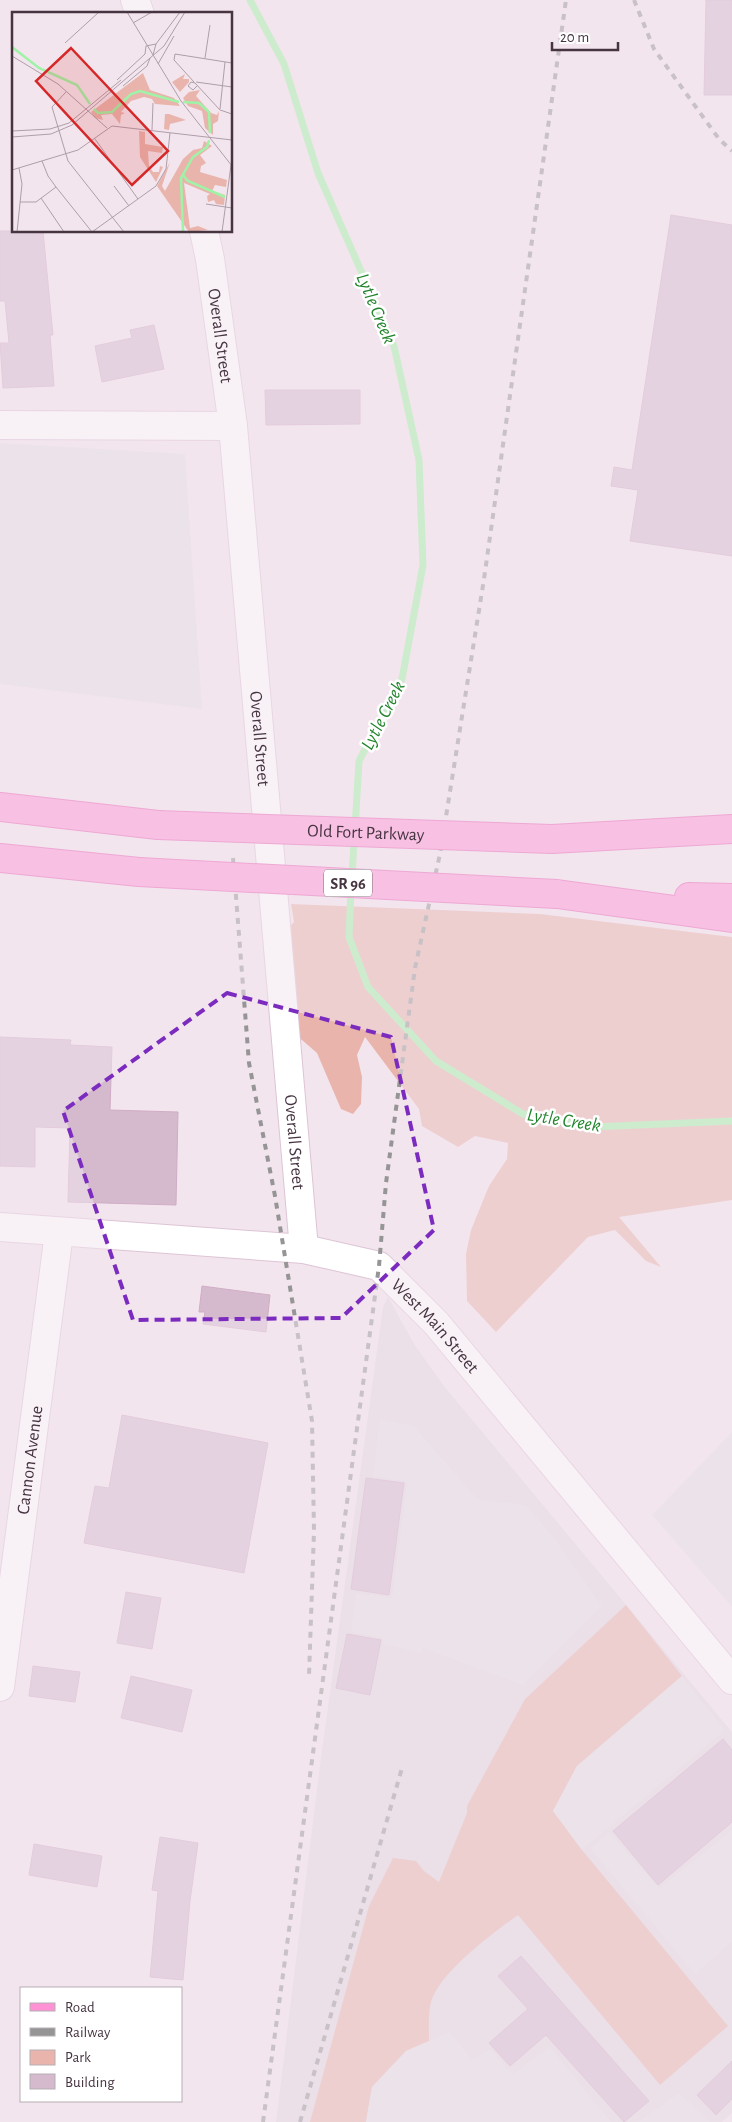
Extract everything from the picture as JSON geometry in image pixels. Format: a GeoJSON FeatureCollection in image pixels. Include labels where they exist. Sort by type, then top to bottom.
{"type":"FeatureCollection","features":[{"type":"Feature","properties":{"kind":"main road","name":"Old Fort Parkway"},"geometry":{"type":"LineString","coordinates":[[0,807],[158,825],[732,847]]}},
{"type":"Feature","properties":{"kind":"main road"},"geometry":{"type":"LineString","coordinates":[[552,839],[732,830]]}},
{"type":"Feature","properties":{"kind":"main road","name":"SR 96"},"geometry":{"type":"LineString","coordinates":[[0,858],[139,872],[557,894],[732,898]]}},
{"type":"Feature","properties":{"kind":"main road"},"geometry":{"type":"LineString","coordinates":[[557,894],[732,918]]}},
{"type":"Feature","properties":{"kind":"street"},"geometry":{"type":"LineString","coordinates":[[135,0],[139,12]]}},
{"type":"Feature","properties":{"kind":"street","name":"Overall Street"},"geometry":{"type":"LineString","coordinates":[[204,232],[210,259],[233,426],[304,1249]]}},
{"type":"Feature","properties":{"kind":"street"},"geometry":{"type":"LineString","coordinates":[[0,425],[233,426]]}},
{"type":"Feature","properties":{"kind":"street","name":"West Main Street"},"geometry":{"type":"LineString","coordinates":[[0,1227],[59,1233],[304,1249],[378,1266],[436,1323],[732,1680]]}},
{"type":"Feature","properties":{"kind":"street","name":"Cannon Avenue"},"geometry":{"type":"LineString","coordinates":[[0,1687],[59,1233]]}},
{"type":"Feature","properties":{"kind":"highlighted area"},"geometry":{"type":"Polygon","coordinates":[[[227,993],[391,1037],[434,1230],[341,1318],[133,1320],[63,1111],[227,993]]]}},
{"type":"Feature","properties":{"kind":"shaded area"},"geometry":{"type":"Polygon","coordinates":[[[0,443],[185,454],[202,709],[0,684],[0,443]]]}},
{"type":"Feature","properties":{"kind":"shaded area"},"geometry":{"type":"Polygon","coordinates":[[[388,1297],[414,1344],[444,1386],[732,1732],[732,2113],[722,2122],[276,2122],[320,1765],[383,1307],[388,1297]]]}},
{"type":"Feature","properties":{"kind":"shaded area"},"geometry":{"type":"Polygon","coordinates":[[[380,1419],[414,1426],[477,1499],[526,1505],[554,1538],[602,1606],[523,1685],[423,1648],[421,1653],[383,1644],[383,1638],[351,1632],[356,1593],[392,1598],[407,1482],[373,1476],[380,1419]]]}},
{"type":"Feature","properties":{"kind":"shaded area"},"geometry":{"type":"Polygon","coordinates":[[[732,1432],[732,1607],[652,1515],[732,1432]]]}},
{"type":"Feature","properties":{"kind":"shaded area"},"geometry":{"type":"Polygon","coordinates":[[[682,1676],[725,1730],[582,1850],[553,1811],[577,1766],[682,1676]]]}},
{"type":"Feature","properties":{"kind":"shaded area"},"geometry":{"type":"Polygon","coordinates":[[[732,1830],[732,1942],[695,1974],[590,1848],[609,1832],[659,1888],[732,1830]]]}},
{"type":"Feature","properties":{"kind":"shaded area"},"geometry":{"type":"Polygon","coordinates":[[[450,2032],[472,2060],[490,2049],[513,2074],[550,2047],[611,2122],[366,2122],[372,2087],[406,2051],[450,2032]]]}},
{"type":"Feature","properties":{"kind":"shaded area"},"geometry":{"type":"Polygon","coordinates":[[[679,2093],[711,2122],[638,2122],[679,2093]]]}},
{"type":"Feature","properties":{"kind":"green space"},"geometry":{"type":"Polygon","coordinates":[[[291,904],[540,914],[732,937],[732,1200],[619,1217],[661,1267],[646,1261],[615,1230],[588,1237],[496,1332],[467,1301],[466,1254],[471,1230],[489,1186],[507,1159],[508,1143],[475,1136],[458,1147],[422,1126],[419,1109],[365,1037],[357,1055],[362,1077],[361,1104],[353,1114],[341,1109],[317,1053],[272,1014],[267,950],[294,922],[291,904]]]}},
{"type":"Feature","properties":{"kind":"green space"},"geometry":{"type":"Polygon","coordinates":[[[626,1605],[682,1676],[577,1766],[553,1811],[582,1850],[728,2026],[660,2085],[518,1915],[468,1954],[436,1990],[431,2002],[429,2016],[429,2041],[406,2051],[372,2087],[366,2122],[310,2122],[369,1906],[393,1858],[416,1861],[424,1871],[439,1882],[467,1813],[467,1806],[525,1699],[626,1605]]]}},
{"type":"Feature","properties":{"kind":"building"},"geometry":{"type":"Polygon","coordinates":[[[706,0],[732,0],[732,95],[704,95],[706,0]]]}},
{"type":"Feature","properties":{"kind":"building"},"geometry":{"type":"Polygon","coordinates":[[[671,215],[732,225],[732,556],[630,541],[638,490],[611,486],[614,467],[632,470],[671,215]]]}},
{"type":"Feature","properties":{"kind":"building"},"geometry":{"type":"Polygon","coordinates":[[[0,231],[43,232],[53,335],[50,335],[54,386],[3,388],[0,343],[9,343],[5,301],[0,301],[0,231]]]}},
{"type":"Feature","properties":{"kind":"building"},"geometry":{"type":"Polygon","coordinates":[[[154,325],[164,369],[102,382],[95,346],[132,338],[130,330],[154,325]]]}},
{"type":"Feature","properties":{"kind":"building"},"geometry":{"type":"Polygon","coordinates":[[[265,390],[360,390],[360,424],[266,425],[265,390]]]}},
{"type":"Feature","properties":{"kind":"building"},"geometry":{"type":"Polygon","coordinates":[[[0,1037],[71,1040],[70,1045],[112,1047],[110,1110],[178,1112],[176,1205],[68,1202],[70,1128],[35,1127],[35,1167],[0,1166],[0,1037]]]}},
{"type":"Feature","properties":{"kind":"building"},"geometry":{"type":"Polygon","coordinates":[[[202,1286],[270,1295],[266,1332],[203,1324],[205,1312],[199,1312],[202,1286]]]}},
{"type":"Feature","properties":{"kind":"building"},"geometry":{"type":"Polygon","coordinates":[[[122,1415],[268,1443],[244,1573],[84,1543],[95,1486],[109,1488],[122,1415]]]}},
{"type":"Feature","properties":{"kind":"building"},"geometry":{"type":"Polygon","coordinates":[[[366,1478],[404,1483],[389,1595],[351,1589],[366,1478]]]}},
{"type":"Feature","properties":{"kind":"building"},"geometry":{"type":"Polygon","coordinates":[[[126,1592],[161,1598],[152,1649],[117,1643],[126,1592]]]}},
{"type":"Feature","properties":{"kind":"building"},"geometry":{"type":"Polygon","coordinates":[[[347,1634],[381,1640],[370,1695],[336,1688],[347,1634]]]}},
{"type":"Feature","properties":{"kind":"building"},"geometry":{"type":"Polygon","coordinates":[[[33,1666],[80,1672],[75,1702],[29,1696],[33,1666]]]}},
{"type":"Feature","properties":{"kind":"building"},"geometry":{"type":"Polygon","coordinates":[[[131,1676],[192,1690],[182,1732],[121,1718],[131,1676]]]}},
{"type":"Feature","properties":{"kind":"building"},"geometry":{"type":"Polygon","coordinates":[[[723,1739],[732,1750],[732,1822],[658,1885],[613,1831],[723,1739]]]}},
{"type":"Feature","properties":{"kind":"building"},"geometry":{"type":"Polygon","coordinates":[[[160,1837],[198,1843],[190,1901],[183,1980],[150,1977],[158,1891],[152,1890],[160,1837]]]}},
{"type":"Feature","properties":{"kind":"building"},"geometry":{"type":"Polygon","coordinates":[[[34,1844],[102,1856],[97,1887],[29,1875],[34,1844]]]}},
{"type":"Feature","properties":{"kind":"building"},"geometry":{"type":"Polygon","coordinates":[[[521,1956],[649,2101],[624,2122],[546,2035],[510,2066],[489,2043],[528,2009],[498,1976],[521,1956]]]}},
{"type":"Feature","properties":{"kind":"building"},"geometry":{"type":"Polygon","coordinates":[[[732,2061],[732,2099],[716,2115],[697,2095],[732,2061]]]}},
{"type":"Feature","properties":{"kind":"waterway","name":"Lytle Creek"},"geometry":{"type":"LineString","coordinates":[[250,0],[284,64],[318,173],[394,346],[419,460],[423,565],[402,679],[359,761],[355,828]]}},
{"type":"Feature","properties":{"kind":"waterway","name":"Lytle Creek"},"geometry":{"type":"LineString","coordinates":[[352,878],[354,839]]}},
{"type":"Feature","properties":{"kind":"waterway","name":"Lytle Creek"},"geometry":{"type":"LineString","coordinates":[[351,889],[349,937],[368,987],[436,1061],[523,1114],[592,1127],[732,1121]]}},
{"type":"Feature","properties":{"kind":"railway"},"geometry":{"type":"LineString","coordinates":[[263,2122],[379,1266],[386,1183],[415,968],[440,854],[484,579],[566,0]]}},
{"type":"Feature","properties":{"kind":"railway"},"geometry":{"type":"LineString","coordinates":[[634,0],[654,49],[719,139],[732,151]]}},
{"type":"Feature","properties":{"kind":"railway"},"geometry":{"type":"LineString","coordinates":[[233,858],[249,1063],[275,1196],[312,1421],[314,1531],[309,1676]]}},
{"type":"Feature","properties":{"kind":"railway"},"geometry":{"type":"LineString","coordinates":[[300,2122],[402,1768]]}}]}
